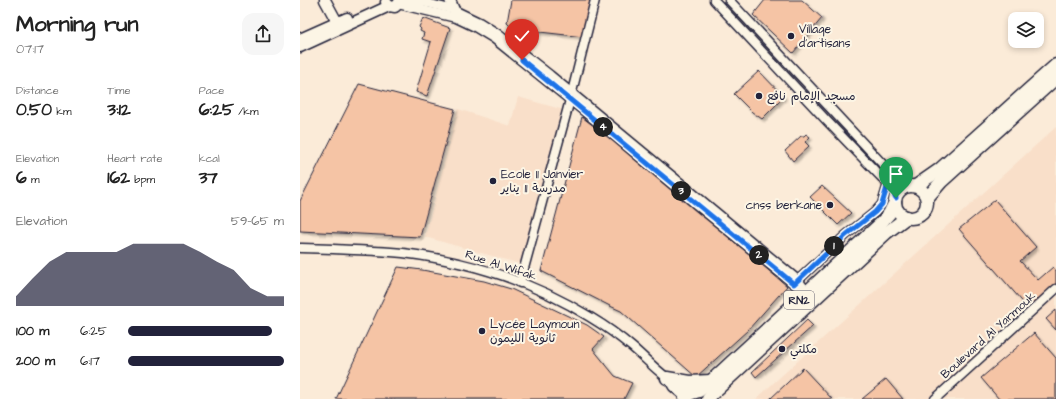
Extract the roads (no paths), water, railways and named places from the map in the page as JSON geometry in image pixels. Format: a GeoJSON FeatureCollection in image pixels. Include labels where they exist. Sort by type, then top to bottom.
{"type":"FeatureCollection","features":[{"type":"Feature","properties":{"kind":"highway","name":"RN2"},"geometry":{"type":"LineString","coordinates":[[708,399],[715,389],[807,292],[884,220],[892,208],[900,191],[939,170],[1056,65]]}},
{"type":"Feature","properties":{"kind":"highway","name":"RN2"},"geometry":{"type":"LineString","coordinates":[[693,396],[715,389],[886,233],[907,217],[916,217],[923,213],[927,206],[927,198],[941,182],[1055,81]]}},
{"type":"Feature","properties":{"kind":"highway"},"geometry":{"type":"LineString","coordinates":[[911,186],[923,190],[927,198]]}},
{"type":"Feature","properties":{"kind":"highway"},"geometry":{"type":"LineString","coordinates":[[896,200],[896,206],[900,213],[907,217]]}},
{"type":"Feature","properties":{"kind":"highway"},"geometry":{"type":"LineString","coordinates":[[667,378],[690,382],[715,389]]}},
{"type":"Feature","properties":{"kind":"main road"},"geometry":{"type":"LineString","coordinates":[[325,0],[337,22]]}},
{"type":"Feature","properties":{"kind":"main road"},"geometry":{"type":"LineString","coordinates":[[450,0],[454,10]]}},
{"type":"Feature","properties":{"kind":"main road"},"geometry":{"type":"LineString","coordinates":[[300,39],[337,22],[393,2]]}},
{"type":"Feature","properties":{"kind":"main road"},"geometry":{"type":"LineString","coordinates":[[300,47],[393,2]]}},
{"type":"Feature","properties":{"kind":"street"},"geometry":{"type":"LineString","coordinates":[[520,283],[571,97],[595,0]]}},
{"type":"Feature","properties":{"kind":"street"},"geometry":{"type":"LineString","coordinates":[[714,0],[888,184],[896,200]]}},
{"type":"Feature","properties":{"kind":"street"},"geometry":{"type":"LineString","coordinates":[[729,0],[891,173],[898,180],[911,186]]}},
{"type":"Feature","properties":{"kind":"street"},"geometry":{"type":"LineString","coordinates":[[393,2],[427,3],[454,10],[479,22],[498,34],[521,52],[571,97],[807,292]]}},
{"type":"Feature","properties":{"kind":"street"},"geometry":{"type":"LineString","coordinates":[[393,2],[456,18],[475,27],[493,38],[571,97]]}},
{"type":"Feature","properties":{"kind":"street"},"geometry":{"type":"LineString","coordinates":[[796,282],[846,235],[875,212],[882,204],[888,184]]}},
{"type":"Feature","properties":{"kind":"street","name":"Rue Al Wifak"},"geometry":{"type":"LineString","coordinates":[[300,248],[387,252],[421,256],[471,267],[520,283],[556,298],[612,331],[667,378],[686,388],[693,396]]}},
{"type":"Feature","properties":{"kind":"street","name":"Boulevard Al Yarmouk"},"geometry":{"type":"LineString","coordinates":[[936,399],[1056,289]]}},
{"type":"Feature","properties":{"kind":"place","name":"Village d'artisans"},"geometry":{"type":"Point","coordinates":[791,36]}},
{"type":"Feature","properties":{"kind":"place","name":"مسجد الإمام نافع"},"geometry":{"type":"Point","coordinates":[759,96]}},
{"type":"Feature","properties":{"kind":"place","name":"Ecole 11 Janvier مدرسة 11 يناير"},"geometry":{"type":"Point","coordinates":[493,181]}},
{"type":"Feature","properties":{"kind":"place","name":"cnss berkane"},"geometry":{"type":"Point","coordinates":[830,205]}},
{"type":"Feature","properties":{"kind":"place","name":"Lycée Laymoun ثانوية الليمون"},"geometry":{"type":"Point","coordinates":[482,331]}},
{"type":"Feature","properties":{"kind":"place","name":"مكلتي"},"geometry":{"type":"Point","coordinates":[782,349]}}]}
